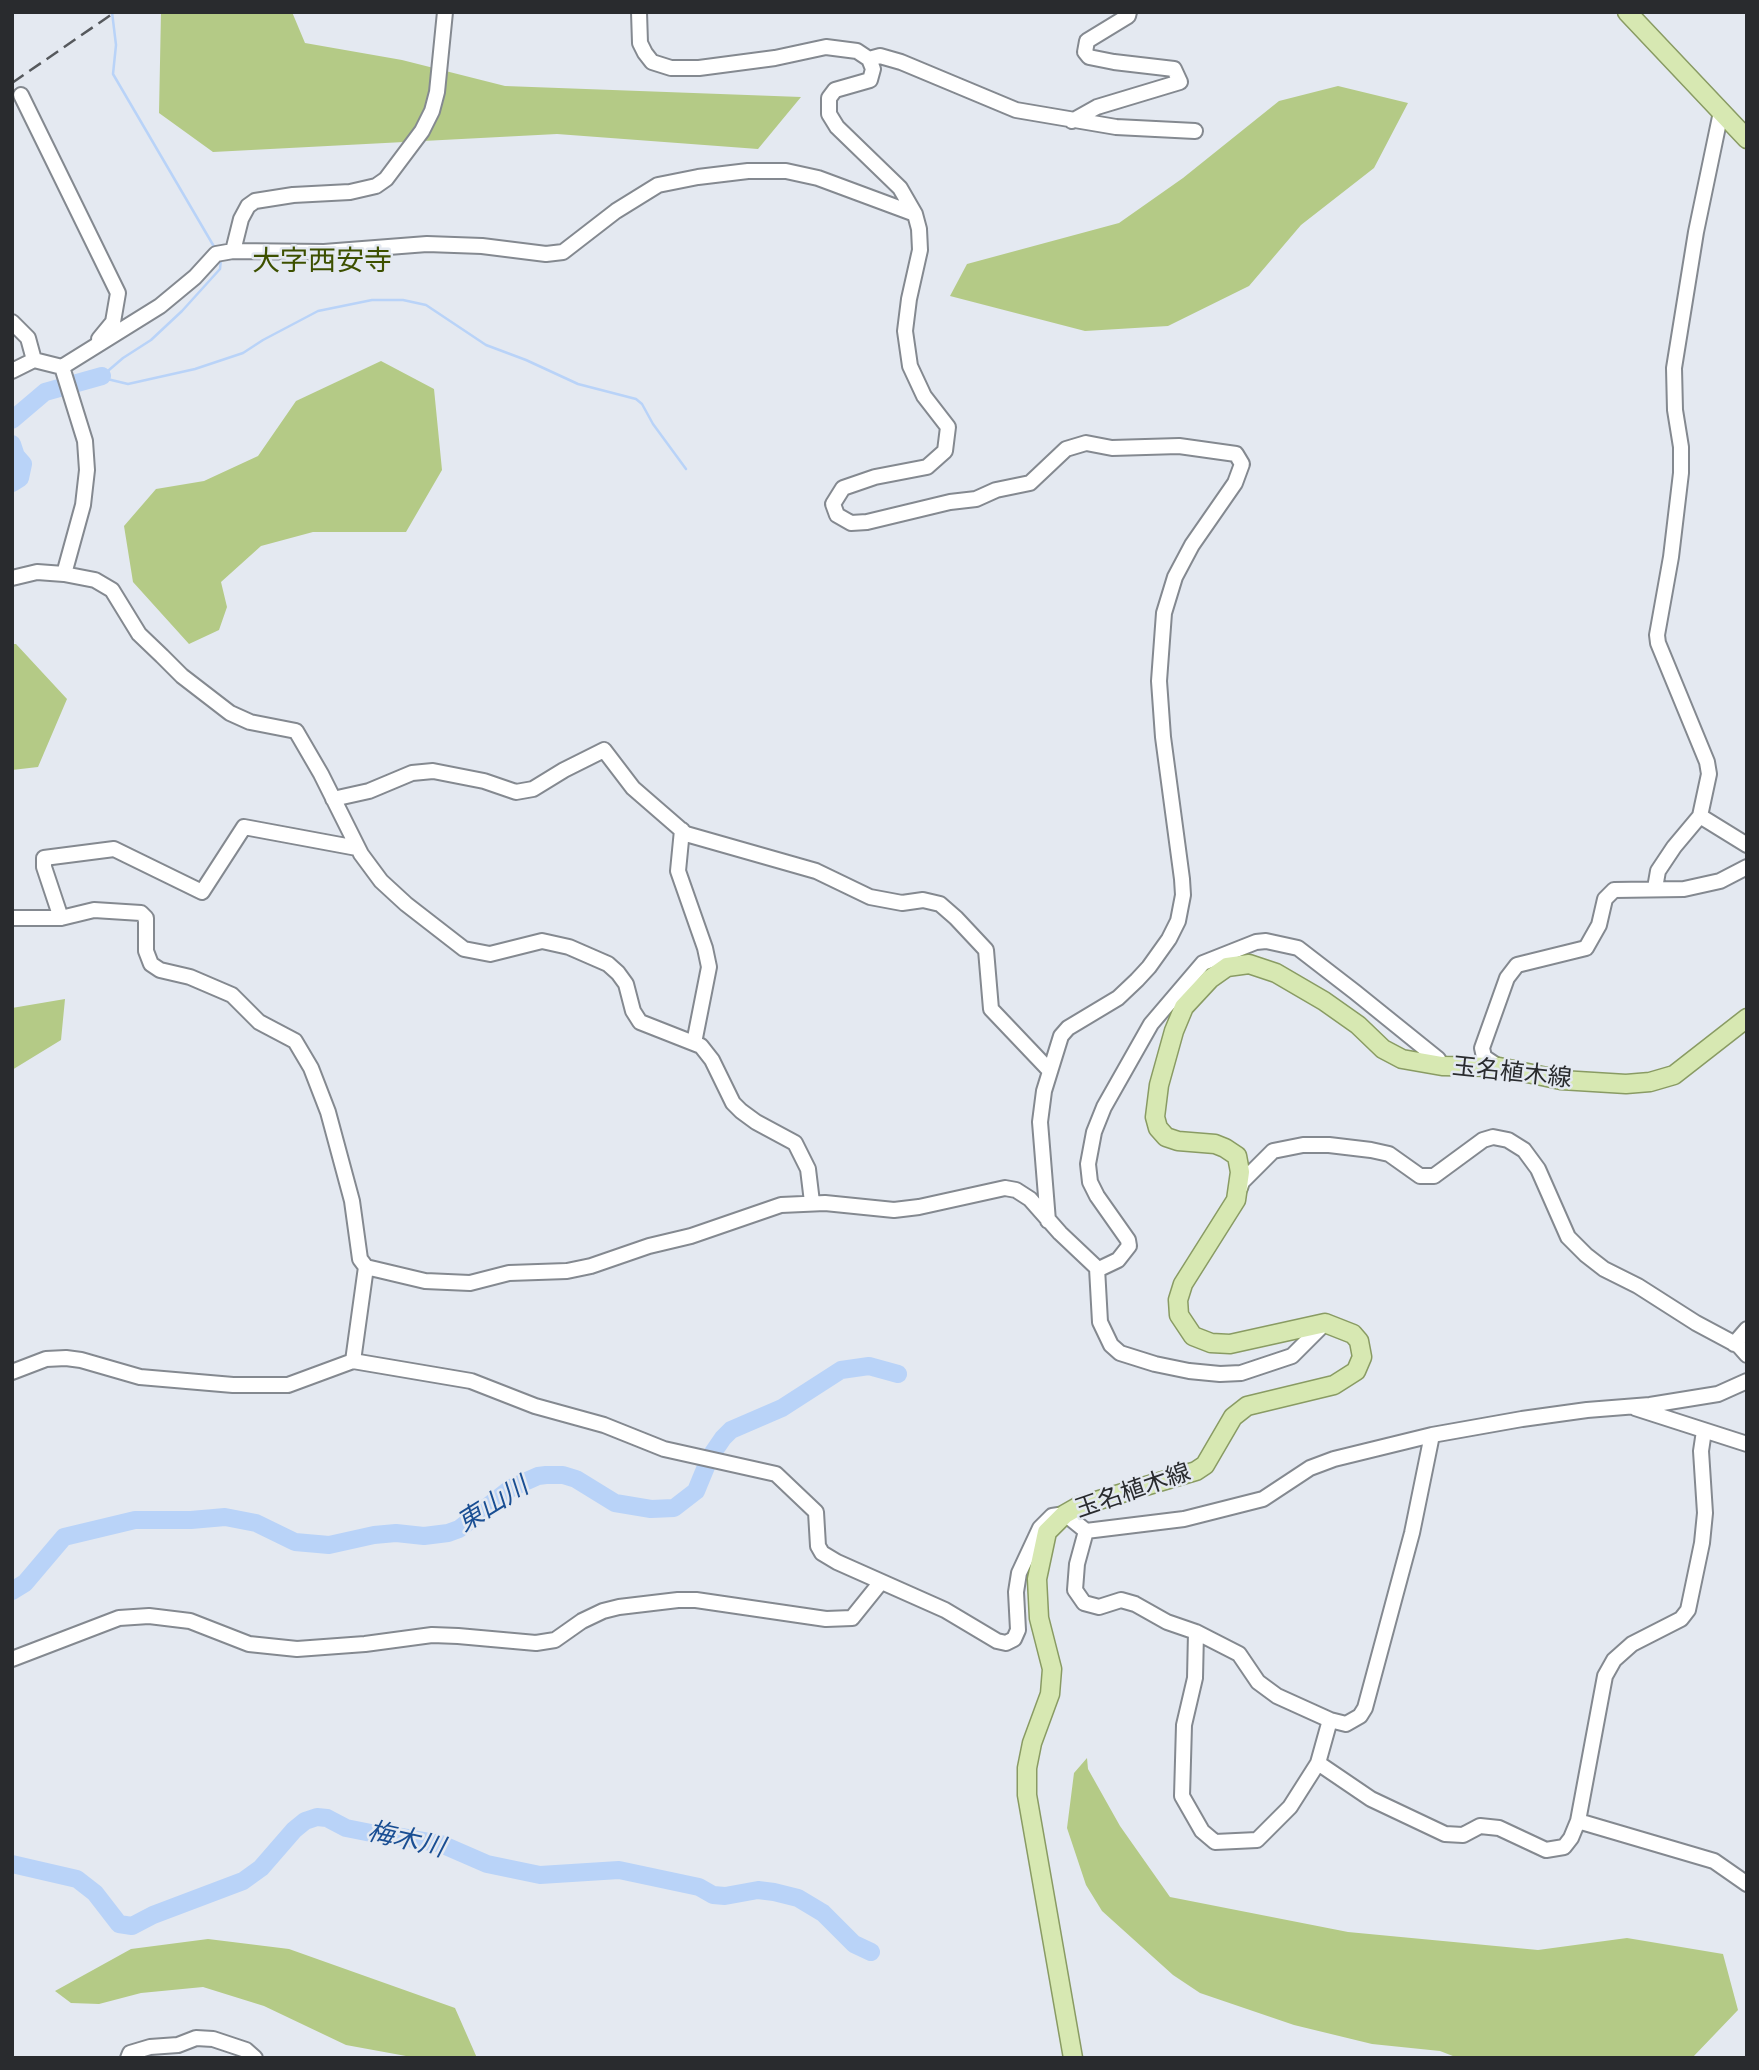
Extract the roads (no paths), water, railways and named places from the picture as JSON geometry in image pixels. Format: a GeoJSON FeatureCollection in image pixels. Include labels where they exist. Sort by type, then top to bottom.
{"type":"FeatureCollection","features":[{"type":"Feature","properties":{"kind":"main road"},"geometry":{"type":"LineString","coordinates":[[1627,12],[1747,139]]}},
{"type":"Feature","properties":{"kind":"main road","name":"玉名植木線"},"geometry":{"type":"LineString","coordinates":[[1073,2058],[1027,1795],[1027,1768],[1032,1743],[1050,1694],[1052,1669],[1039,1618],[1037,1578],[1047,1532],[1065,1514],[1079,1506],[1196,1471],[1205,1465],[1233,1417],[1247,1406],[1334,1385],[1356,1371],[1362,1357],[1359,1341],[1353,1334],[1325,1323],[1230,1344],[1211,1343],[1193,1336],[1179,1315],[1178,1300],[1183,1284],[1236,1199],[1240,1172],[1237,1156],[1215,1144],[1178,1141],[1166,1137],[1157,1129],[1155,1117],[1160,1085],[1174,1031],[1184,1007],[1210,979],[1227,967],[1249,964],[1276,973],[1324,1000],[1383,1049],[1402,1059],[1442,1066],[1499,1068],[1561,1080],[1626,1084],[1650,1082],[1674,1075],[1747,1018]]}},
{"type":"Feature","properties":{"kind":"street"},"geometry":{"type":"LineString","coordinates":[[233,251],[241,219],[248,206],[255,201],[293,195],[350,192],[376,186],[386,179],[422,131],[432,111],[437,92],[444,12]]}},
{"type":"Feature","properties":{"kind":"street"},"geometry":{"type":"LineString","coordinates":[[639,12],[640,43],[645,53],[652,62],[671,68],[699,68],[775,58],[826,47],[857,51],[869,59],[873,69],[870,80],[835,90],[829,97],[829,114],[837,127],[900,188],[915,214],[920,250],[905,331],[910,366],[924,396],[948,427],[945,452],[927,467],[875,477],[843,488],[833,504],[837,515],[851,523],[867,522],[950,502],[976,499],[996,490],[1030,483],[1066,449],[1086,443],[1112,448],[1179,446],[1236,454],[1242,464],[1235,483],[1192,545],[1175,577],[1164,613],[1159,681],[1163,737],[1182,879],[1183,895],[1178,921],[1162,948],[1137,980],[1118,998],[1068,1028],[1060,1036],[1044,1091],[1040,1122],[1048,1221]]}},
{"type":"Feature","properties":{"kind":"street"},"geometry":{"type":"LineString","coordinates":[[1072,121],[1097,107],[1180,82],[1174,69],[1114,62],[1089,57],[1085,52],[1087,41],[1128,16],[1129,12]]}},
{"type":"Feature","properties":{"kind":"street"},"geometry":{"type":"LineString","coordinates":[[869,59],[880,56],[901,62],[1016,110],[1116,127],[1195,131]]}},
{"type":"Feature","properties":{"kind":"street"},"geometry":{"type":"LineString","coordinates":[[15,94],[118,293],[113,322],[94,346]]}},
{"type":"Feature","properties":{"kind":"street"},"geometry":{"type":"LineString","coordinates":[[1655,888],[1658,871],[1700,816],[1708,790],[1707,761],[1657,635],[1671,557],[1681,473],[1674,368],[1696,232],[1721,112]]}},
{"type":"Feature","properties":{"kind":"street"},"geometry":{"type":"LineString","coordinates":[[12,371],[34,359],[62,367],[160,306],[195,277],[216,254],[233,251],[324,252],[427,244],[482,246],[546,254],[563,252],[616,211],[658,185],[748,171],[786,171],[818,178],[915,214]]}},
{"type":"Feature","properties":{"kind":"street"},"geometry":{"type":"LineString","coordinates":[[12,322],[28,338],[34,359]]}},
{"type":"Feature","properties":{"kind":"street"},"geometry":{"type":"LineString","coordinates":[[62,367],[85,441],[87,471],[83,505],[65,574]]}},
{"type":"Feature","properties":{"kind":"street"},"geometry":{"type":"LineString","coordinates":[[12,578],[37,572],[95,580],[112,590],[139,634],[183,676],[230,713],[250,722],[296,731],[357,848],[381,881],[464,949],[490,954],[542,941],[586,954],[608,964],[626,984],[633,1011],[640,1022],[701,1046],[741,1111],[795,1143],[808,1169],[812,1202]]}},
{"type":"Feature","properties":{"kind":"street"},"geometry":{"type":"LineString","coordinates":[[333,799],[369,791],[412,773],[433,771],[484,781],[516,792],[525,791],[604,750],[633,788],[686,834],[816,870],[870,897],[902,903],[923,900],[940,904],[957,918],[986,950],[991,1009],[1049,1070]]}},
{"type":"Feature","properties":{"kind":"street"},"geometry":{"type":"LineString","coordinates":[[1700,816],[1747,845]]}},
{"type":"Feature","properties":{"kind":"street"},"geometry":{"type":"LineString","coordinates":[[61,918],[44,867],[44,858],[114,849],[202,892],[244,827],[357,848]]}},
{"type":"Feature","properties":{"kind":"street"},"geometry":{"type":"LineString","coordinates":[[682,830],[678,871],[709,967],[694,1043]]}},
{"type":"Feature","properties":{"kind":"street"},"geometry":{"type":"LineString","coordinates":[[1499,1068],[1483,1057],[1482,1048],[1507,978],[1517,965],[1586,947],[1599,925],[1605,899],[1614,890],[1685,889],[1720,881],[1747,867]]}},
{"type":"Feature","properties":{"kind":"street"},"geometry":{"type":"LineString","coordinates":[[12,918],[61,918],[94,910],[141,913],[146,918],[146,951],[151,964],[160,970],[190,977],[232,995],[259,1022],[295,1041],[311,1068],[328,1112],[352,1201],[360,1259],[366,1267],[425,1281],[457,1284],[509,1273],[566,1271],[691,1236],[780,1205],[812,1202],[894,1210],[1005,1188],[1022,1194],[1041,1210],[1048,1221],[1091,1261],[1097,1270],[1100,1322],[1111,1345],[1120,1353],[1155,1364],[1209,1374],[1241,1373],[1292,1356],[1325,1323]]}},
{"type":"Feature","properties":{"kind":"street"},"geometry":{"type":"LineString","coordinates":[[1097,1270],[1118,1261],[1129,1246],[1128,1240],[1090,1182],[1088,1164],[1094,1132],[1115,1086],[1151,1024],[1203,964],[1256,942],[1266,941],[1298,948],[1438,1059],[1442,1066]]}},
{"type":"Feature","properties":{"kind":"street"},"geometry":{"type":"LineString","coordinates":[[1236,1199],[1242,1182],[1273,1151],[1303,1145],[1371,1150],[1389,1154],[1420,1176],[1434,1176],[1483,1140],[1493,1137],[1508,1140],[1524,1150],[1538,1169],[1568,1237],[1586,1255],[1604,1269],[1638,1286],[1734,1344],[1747,1355]]}},
{"type":"Feature","properties":{"kind":"street"},"geometry":{"type":"LineString","coordinates":[[354,1361],[366,1267]]}},
{"type":"Feature","properties":{"kind":"street"},"geometry":{"type":"LineString","coordinates":[[1734,1344],[1747,1329]]}},
{"type":"Feature","properties":{"kind":"street"},"geometry":{"type":"LineString","coordinates":[[12,1372],[46,1359],[66,1358],[140,1377],[233,1385],[288,1385],[354,1361],[471,1381],[535,1406],[604,1425],[664,1449],[776,1474],[816,1512],[818,1546],[822,1553],[945,1610],[997,1641],[1006,1643],[1014,1639],[1017,1630],[1016,1592],[1019,1573],[1040,1528],[1052,1516],[1065,1514],[1086,1531],[1184,1519],[1263,1499],[1310,1468],[1334,1459],[1432,1435],[1587,1410],[1631,1407],[1718,1394],[1747,1381]]}},
{"type":"Feature","properties":{"kind":"street"},"geometry":{"type":"LineString","coordinates":[[1631,1407],[1747,1444]]}},
{"type":"Feature","properties":{"kind":"street"},"geometry":{"type":"LineString","coordinates":[[1318,1763],[1371,1798],[1445,1834],[1463,1835],[1480,1826],[1499,1828],[1546,1850],[1563,1847],[1571,1838],[1578,1821],[1605,1676],[1614,1660],[1632,1644],[1681,1619],[1688,1610],[1702,1543],[1705,1513],[1701,1451],[1704,1431]]}},
{"type":"Feature","properties":{"kind":"street"},"geometry":{"type":"LineString","coordinates":[[1086,1531],[1077,1564],[1075,1590],[1084,1603],[1099,1607],[1121,1600],[1135,1604],[1167,1622],[1196,1632],[1239,1654],[1258,1682],[1277,1696],[1330,1720],[1346,1724],[1360,1716],[1365,1708],[1412,1533],[1432,1435]]}},
{"type":"Feature","properties":{"kind":"street"},"geometry":{"type":"LineString","coordinates":[[12,1659],[119,1618],[149,1616],[190,1621],[249,1644],[297,1649],[432,1635],[536,1643],[555,1640],[582,1620],[603,1611],[678,1600],[696,1600],[826,1619],[852,1618],[881,1582]]}},
{"type":"Feature","properties":{"kind":"street"},"geometry":{"type":"LineString","coordinates":[[1196,1632],[1195,1678],[1184,1726],[1182,1797],[1202,1831],[1216,1842],[1257,1840],[1290,1807],[1318,1763],[1330,1720]]}},
{"type":"Feature","properties":{"kind":"street"},"geometry":{"type":"LineString","coordinates":[[1578,1821],[1714,1861],[1747,1884]]}},
{"type":"Feature","properties":{"kind":"street"},"geometry":{"type":"LineString","coordinates":[[128,2058],[130,2053],[150,2047],[178,2045],[196,2038],[213,2039],[246,2050],[256,2058]]}},
{"type":"Feature","properties":{"kind":"waterway"},"geometry":{"type":"LineString","coordinates":[[112,12],[116,45],[113,74],[216,250]]}},
{"type":"Feature","properties":{"kind":"waterway"},"geometry":{"type":"LineString","coordinates":[[221,259],[220,269],[182,311],[151,340],[123,358],[102,376],[103,378],[128,384],[195,369],[243,353],[318,311],[372,300],[403,300],[426,305],[486,345],[578,384],[636,399],[686,469]]}},
{"type":"Feature","properties":{"kind":"waterway"},"geometry":{"type":"LineString","coordinates":[[12,420],[45,392],[102,376]]}},
{"type":"Feature","properties":{"kind":"waterway"},"geometry":{"type":"LineString","coordinates":[[12,444],[16,456],[23,464],[20,478],[12,483]]}},
{"type":"Feature","properties":{"kind":"waterway","name":"東山川"},"geometry":{"type":"LineString","coordinates":[[12,1591],[25,1583],[64,1537],[135,1520],[225,1517],[256,1523],[295,1542],[329,1545],[374,1535],[396,1533],[424,1536],[459,1529],[511,1488],[546,1475],[563,1475],[576,1479],[615,1503],[651,1509],[674,1508],[696,1491],[710,1457],[731,1430],[782,1408],[841,1370],[869,1366],[898,1374]]}},
{"type":"Feature","properties":{"kind":"waterway","name":"梅木川"},"geometry":{"type":"LineString","coordinates":[[12,1864],[77,1879],[95,1893],[119,1924],[132,1926],[153,1915],[243,1881],[261,1868],[305,1821],[317,1817],[327,1818],[346,1828],[441,1844],[487,1864],[540,1875],[619,1870],[699,1887],[713,1895],[725,1896],[758,1890],[774,1892],[798,1898],[823,1913],[854,1944],[871,1952]]}},
{"type":"Feature","properties":{"kind":"railway"},"geometry":{"type":"LineString","coordinates":[[12,83],[115,12]]}},
{"type":"Feature","properties":{"kind":"district","name":"大字西安寺"},"geometry":{"type":"Point","coordinates":[322,262]}}]}
